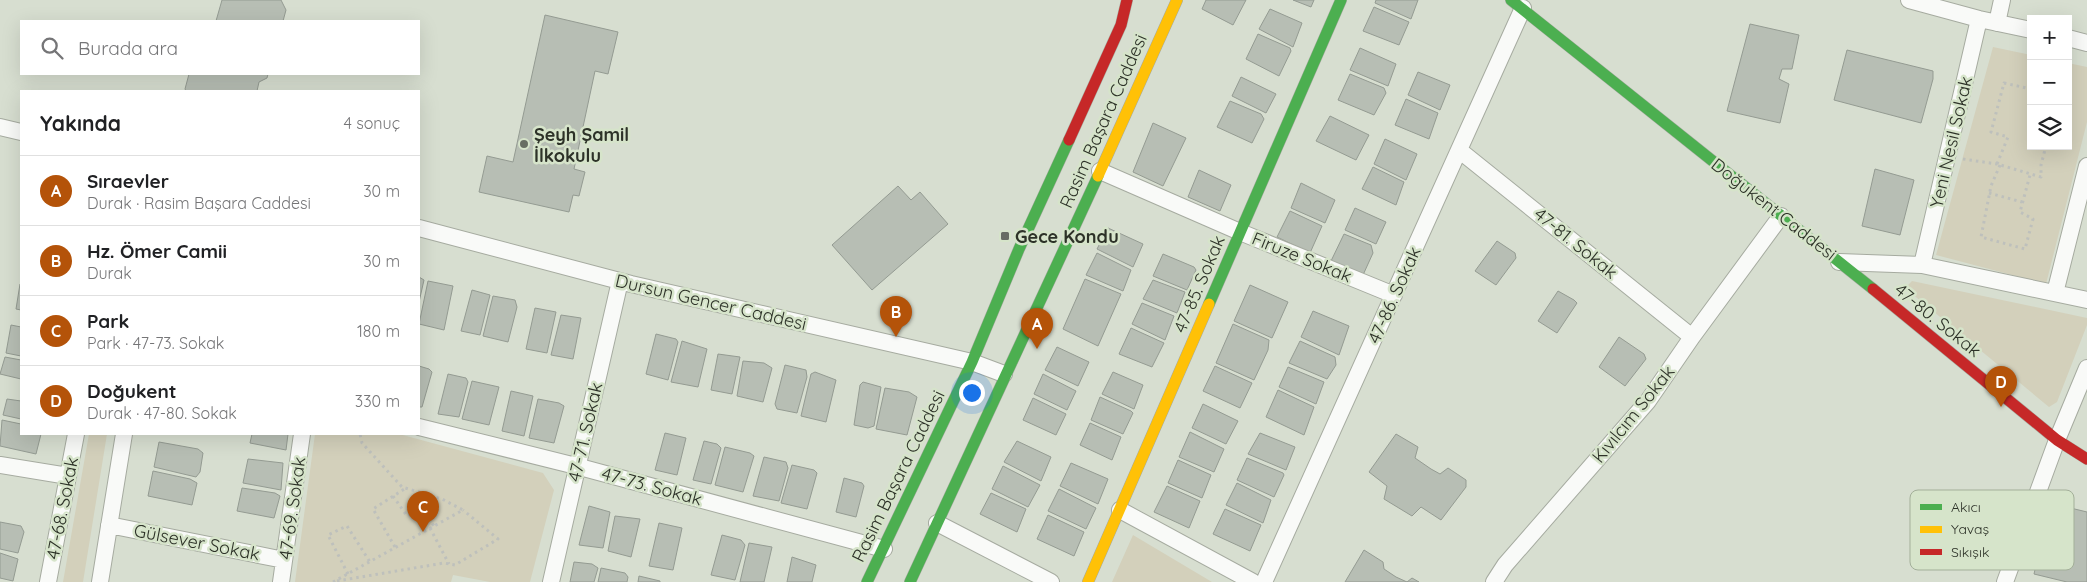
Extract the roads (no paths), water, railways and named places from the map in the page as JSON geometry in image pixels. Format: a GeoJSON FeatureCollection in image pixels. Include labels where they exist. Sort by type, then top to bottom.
{"type":"FeatureCollection","features":[{"type":"Feature","properties":{"kind":"street","name":"Rasim Başara Caddesi"},"geometry":{"type":"LineString","coordinates":[[867,582],[972,362],[1019,249],[1121,26],[1127,0]]}},
{"type":"Feature","properties":{"kind":"street","name":"Rasim Başara Caddesi"},"geometry":{"type":"LineString","coordinates":[[910,582],[1177,0]]}},
{"type":"Feature","properties":{"kind":"street","name":"47-85. Sokak"},"geometry":{"type":"LineString","coordinates":[[1088,582],[1341,0]]}},
{"type":"Feature","properties":{"kind":"street"},"geometry":{"type":"LineString","coordinates":[[1909,0],[1979,19],[2027,29]]}},
{"type":"Feature","properties":{"kind":"street"},"geometry":{"type":"LineString","coordinates":[[1997,23],[2002,0]]}},
{"type":"Feature","properties":{"kind":"street","name":"47-86. Sokak"},"geometry":{"type":"LineString","coordinates":[[1264,582],[1459,150],[1517,4]]}},
{"type":"Feature","properties":{"kind":"street","name":"Doğukent Caddesi"},"geometry":{"type":"LineString","coordinates":[[1517,4],[1839,262],[1922,265],[2087,300]]}},
{"type":"Feature","properties":{"kind":"street","name":"Yeni Nesil Sokak"},"geometry":{"type":"LineString","coordinates":[[1922,265],[1979,19]]}},
{"type":"Feature","properties":{"kind":"street"},"geometry":{"type":"LineString","coordinates":[[2072,39],[2087,42]]}},
{"type":"Feature","properties":{"kind":"street"},"geometry":{"type":"LineString","coordinates":[[0,127],[20,132]]}},
{"type":"Feature","properties":{"kind":"street","name":"47-81. Sokak"},"geometry":{"type":"LineString","coordinates":[[1459,150],[1692,337]]}},
{"type":"Feature","properties":{"kind":"street"},"geometry":{"type":"LineString","coordinates":[[2055,292],[2087,166]]}},
{"type":"Feature","properties":{"kind":"street","name":"Firuze Sokak"},"geometry":{"type":"LineString","coordinates":[[1100,170],[1240,232],[1394,294]]}},
{"type":"Feature","properties":{"kind":"street","name":"Kıvılcım Sokak"},"geometry":{"type":"LineString","coordinates":[[1494,582],[1505,565],[1648,402],[1692,337],[1781,216]]}},
{"type":"Feature","properties":{"kind":"street","name":"Dursun Gencer Caddesi"},"geometry":{"type":"LineString","coordinates":[[420,228],[620,281],[972,362],[1004,374]]}},
{"type":"Feature","properties":{"kind":"street","name":"47-80. Sokak"},"geometry":{"type":"LineString","coordinates":[[1839,262],[2057,440],[2087,459]]}},
{"type":"Feature","properties":{"kind":"street","name":"47-71. Sokak"},"geometry":{"type":"LineString","coordinates":[[551,582],[576,466],[620,281]]}},
{"type":"Feature","properties":{"kind":"street"},"geometry":{"type":"LineString","coordinates":[[2039,490],[2087,368]]}},
{"type":"Feature","properties":{"kind":"street","name":"47-73. Sokak"},"geometry":{"type":"LineString","coordinates":[[420,427],[576,466],[884,549]]}},
{"type":"Feature","properties":{"kind":"street","name":"47-68. Sokak"},"geometry":{"type":"LineString","coordinates":[[48,582],[76,435]]}},
{"type":"Feature","properties":{"kind":"street"},"geometry":{"type":"LineString","coordinates":[[100,582],[124,435]]}},
{"type":"Feature","properties":{"kind":"street","name":"47-69. Sokak"},"geometry":{"type":"LineString","coordinates":[[282,582],[302,435]]}},
{"type":"Feature","properties":{"kind":"street"},"geometry":{"type":"LineString","coordinates":[[0,465],[68,476]]}},
{"type":"Feature","properties":{"kind":"street"},"geometry":{"type":"LineString","coordinates":[[1120,510],[1253,582]]}},
{"type":"Feature","properties":{"kind":"street"},"geometry":{"type":"LineString","coordinates":[[937,523],[1051,582]]}},
{"type":"Feature","properties":{"kind":"street","name":"Gülsever Sokak"},"geometry":{"type":"LineString","coordinates":[[109,525],[284,560]]}},
{"type":"Feature","properties":{"kind":"street"},"geometry":{"type":"LineString","coordinates":[[2005,582],[2009,570]]}},
{"type":"Feature","properties":{"kind":"place","name":"Şeyh Şamil İlkokulu"},"geometry":{"type":"Point","coordinates":[524,144]}},
{"type":"Feature","properties":{"kind":"place","name":"Gece Kondu"},"geometry":{"type":"Point","coordinates":[1005,236]}},
{"type":"Feature","properties":{"kind":"place","name":"Hz. Ömer Camii"},"geometry":{"type":"Point","coordinates":[896,337]}},
{"type":"Feature","properties":{"kind":"place","name":"Sıraevler"},"geometry":{"type":"Point","coordinates":[1037,349]}},
{"type":"Feature","properties":{"kind":"place","name":"Doğukent"},"geometry":{"type":"Point","coordinates":[2001,407]}},
{"type":"Feature","properties":{"kind":"place","name":"Park"},"geometry":{"type":"Point","coordinates":[423,532]}}]}
